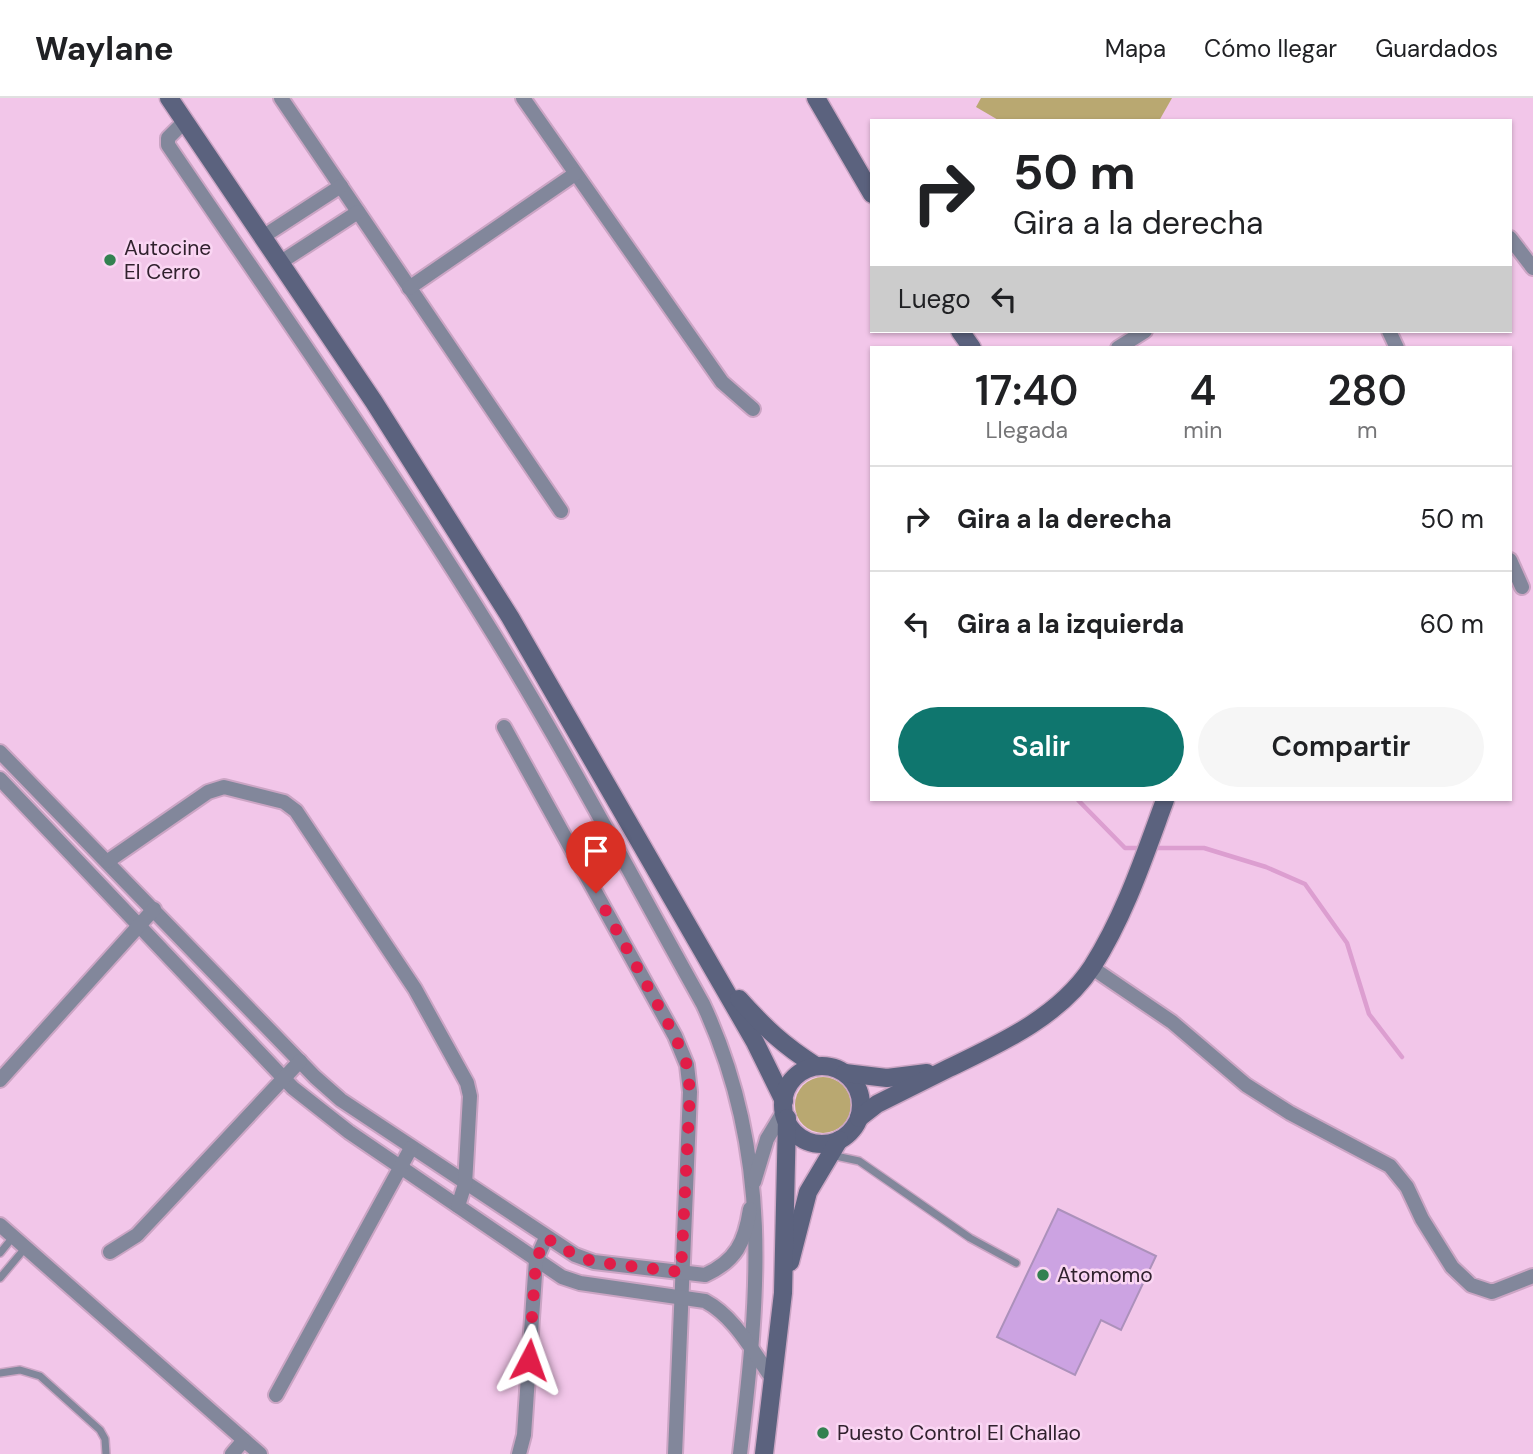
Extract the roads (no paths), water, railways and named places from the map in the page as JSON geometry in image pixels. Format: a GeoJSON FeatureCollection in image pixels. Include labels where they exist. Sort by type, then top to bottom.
{"type":"FeatureCollection","features":[{"type":"Feature","properties":{"kind":"main road"},"geometry":{"type":"LineString","coordinates":[[169,98],[374,402],[510,617],[755,1042],[793,1130],[809,1142],[834,1147]]}},
{"type":"Feature","properties":{"kind":"main road"},"geometry":{"type":"LineString","coordinates":[[816,98],[870,191]]}},
{"type":"Feature","properties":{"kind":"main road"},"geometry":{"type":"LineString","coordinates":[[859,1118],[877,1104],[980,1055],[1031,1025],[1063,999],[1091,967],[1134,885],[1165,801]]}},
{"type":"Feature","properties":{"kind":"main road"},"geometry":{"type":"LineString","coordinates":[[713,971],[768,1032],[816,1066]]}},
{"type":"Feature","properties":{"kind":"main road"},"geometry":{"type":"LineString","coordinates":[[764,1454],[783,1293],[808,1192],[834,1147],[848,1135],[859,1118],[862,1108],[858,1088],[845,1073],[836,1068],[816,1066],[806,1069],[790,1082],[785,1110],[783,1293]]}},
{"type":"Feature","properties":{"kind":"main road"},"geometry":{"type":"LineString","coordinates":[[845,1073],[887,1078],[914,1076],[951,1067]]}},
{"type":"Feature","properties":{"kind":"street"},"geometry":{"type":"LineString","coordinates":[[281,98],[561,511]]}},
{"type":"Feature","properties":{"kind":"street"},"geometry":{"type":"LineString","coordinates":[[523,98],[722,382],[753,409]]}},
{"type":"Feature","properties":{"kind":"street"},"geometry":{"type":"LineString","coordinates":[[185,121],[168,138],[168,145],[353,417],[492,632],[709,1015],[732,1075],[754,1185],[757,1256],[752,1351],[740,1454]]}},
{"type":"Feature","properties":{"kind":"street"},"geometry":{"type":"LineString","coordinates":[[409,288],[575,174]]}},
{"type":"Feature","properties":{"kind":"street"},"geometry":{"type":"LineString","coordinates":[[264,236],[341,186]]}},
{"type":"Feature","properties":{"kind":"street"},"geometry":{"type":"LineString","coordinates":[[281,262],[358,212]]}},
{"type":"Feature","properties":{"kind":"street"},"geometry":{"type":"LineString","coordinates":[[1512,241],[1533,268]]}},
{"type":"Feature","properties":{"kind":"street"},"geometry":{"type":"LineString","coordinates":[[1121,346],[1142,333]]}},
{"type":"Feature","properties":{"kind":"street"},"geometry":{"type":"LineString","coordinates":[[353,417],[374,402]]}},
{"type":"Feature","properties":{"kind":"street"},"geometry":{"type":"LineString","coordinates":[[413,510],[433,494]]}},
{"type":"Feature","properties":{"kind":"street"},"geometry":{"type":"LineString","coordinates":[[1512,565],[1522,587]]}},
{"type":"Feature","properties":{"kind":"street"},"geometry":{"type":"LineString","coordinates":[[492,632],[510,617]]}},
{"type":"Feature","properties":{"kind":"street"},"geometry":{"type":"LineString","coordinates":[[526,688],[542,674]]}},
{"type":"Feature","properties":{"kind":"street"},"geometry":{"type":"LineString","coordinates":[[503,727],[675,1036],[687,1065],[690,1092],[675,1454]]}},
{"type":"Feature","properties":{"kind":"street"},"geometry":{"type":"LineString","coordinates":[[0,752],[341,1100],[575,1255],[594,1262],[705,1275],[720,1268],[736,1254],[748,1220],[754,1185],[767,1139],[785,1110]]}},
{"type":"Feature","properties":{"kind":"street"},"geometry":{"type":"LineString","coordinates":[[14,764],[0,779],[285,1079],[349,1132],[562,1277],[580,1283],[705,1301],[720,1309],[772,1378]]}},
{"type":"Feature","properties":{"kind":"street"},"geometry":{"type":"LineString","coordinates":[[108,860],[208,792],[224,787],[285,802],[296,811],[415,989],[467,1083],[470,1096],[466,1184],[458,1206]]}},
{"type":"Feature","properties":{"kind":"street"},"geometry":{"type":"LineString","coordinates":[[0,1080],[154,909]]}},
{"type":"Feature","properties":{"kind":"street"},"geometry":{"type":"LineString","coordinates":[[1091,967],[1172,1022],[1246,1085],[1290,1113],[1391,1166],[1407,1187],[1422,1219],[1452,1267],[1471,1285],[1492,1292],[1533,1276]]}},
{"type":"Feature","properties":{"kind":"street"},"geometry":{"type":"LineString","coordinates":[[110,1252],[137,1235],[300,1061]]}},
{"type":"Feature","properties":{"kind":"street"},"geometry":{"type":"LineString","coordinates":[[276,1395],[411,1148]]}},
{"type":"Feature","properties":{"kind":"street"},"geometry":{"type":"LineString","coordinates":[[0,1225],[260,1454]]}},
{"type":"Feature","properties":{"kind":"street"},"geometry":{"type":"LineString","coordinates":[[519,1454],[524,1435],[536,1260],[546,1238]]}},
{"type":"Feature","properties":{"kind":"street"},"geometry":{"type":"LineString","coordinates":[[232,1454],[244,1440]]}},
{"type":"Feature","properties":{"kind":"lane"},"geometry":{"type":"LineString","coordinates":[[834,1147],[859,1161],[970,1238],[1016,1263]]}},
{"type":"Feature","properties":{"kind":"lane"},"geometry":{"type":"LineString","coordinates":[[0,1253],[14,1237]]}},
{"type":"Feature","properties":{"kind":"lane"},"geometry":{"type":"LineString","coordinates":[[0,1278],[26,1247]]}},
{"type":"Feature","properties":{"kind":"lane"},"geometry":{"type":"LineString","coordinates":[[0,1373],[20,1370],[40,1376],[100,1430],[107,1454]]}},
{"type":"Feature","properties":{"kind":"waterway"},"geometry":{"type":"LineString","coordinates":[[1079,801],[1125,848],[1141,848]]}},
{"type":"Feature","properties":{"kind":"waterway"},"geometry":{"type":"LineString","coordinates":[[1153,848],[1204,848],[1266,867],[1305,884],[1347,943],[1369,1014],[1402,1057]]}},
{"type":"Feature","properties":{"kind":"place","name":"Autocine El Cerro"},"geometry":{"type":"Point","coordinates":[110,260]}},
{"type":"Feature","properties":{"kind":"place","name":"Atomomo"},"geometry":{"type":"Point","coordinates":[1043,1275]}},
{"type":"Feature","properties":{"kind":"place","name":"Puesto Control El Challao"},"geometry":{"type":"Point","coordinates":[823,1433]}}]}
